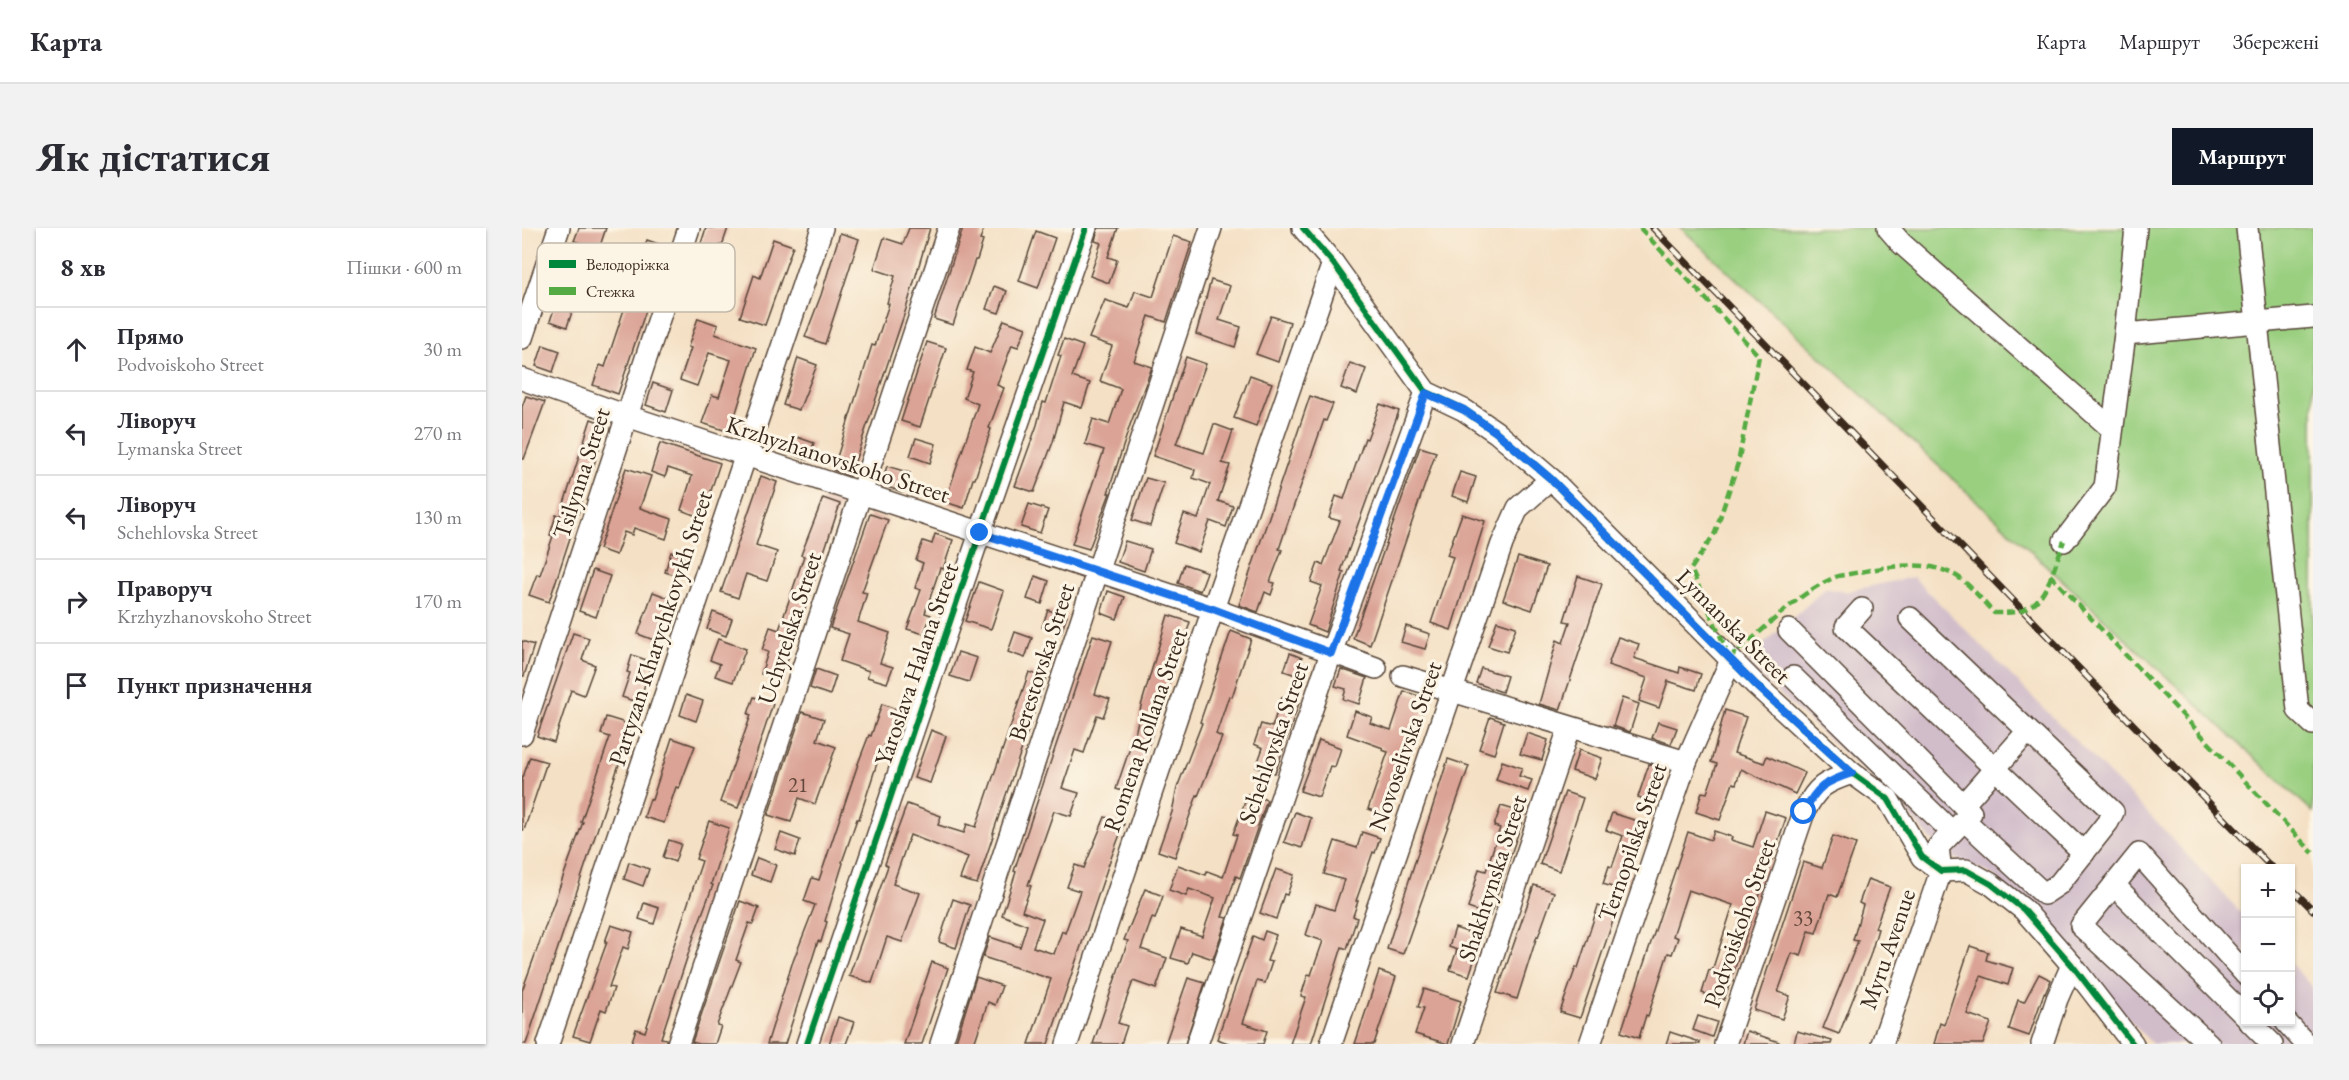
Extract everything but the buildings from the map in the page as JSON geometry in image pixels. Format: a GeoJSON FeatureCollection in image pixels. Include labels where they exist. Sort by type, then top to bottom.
{"type":"FeatureCollection","features":[{"type":"Feature","properties":{"kind":"street"},"geometry":{"type":"LineString","coordinates":[[554,243],[559,228]]}},
{"type":"Feature","properties":{"kind":"street","name":"Tsilynna Street"},"geometry":{"type":"LineString","coordinates":[[684,243],[689,228]]}},
{"type":"Feature","properties":{"kind":"street","name":"Partyzan Kharychkovykh Street"},"geometry":{"type":"LineString","coordinates":[[548,1044],[744,454],[822,228]]}},
{"type":"Feature","properties":{"kind":"street","name":"Uchytelska Street"},"geometry":{"type":"LineString","coordinates":[[678,1044],[950,228]]}},
{"type":"Feature","properties":{"kind":"street","name":"Yaroslava Halana Street"},"geometry":{"type":"LineString","coordinates":[[807,1044],[1086,228]]}},
{"type":"Feature","properties":{"kind":"street","name":"Berestovska Street"},"geometry":{"type":"LineString","coordinates":[[941,1044],[1211,228]]}},
{"type":"Feature","properties":{"kind":"street"},"geometry":{"type":"LineString","coordinates":[[1302,228],[1333,263],[1426,393]]}},
{"type":"Feature","properties":{"kind":"street"},"geometry":{"type":"LineString","coordinates":[[1888,228],[1901,243],[2112,429]]}},
{"type":"Feature","properties":{"kind":"street"},"geometry":{"type":"LineString","coordinates":[[2064,541],[2105,487],[2136,228]]}},
{"type":"Feature","properties":{"kind":"street"},"geometry":{"type":"LineString","coordinates":[[2247,228],[2298,710],[2313,724]]}},
{"type":"Feature","properties":{"kind":"street","name":"Romena Rollana Street"},"geometry":{"type":"LineString","coordinates":[[1066,1044],[1333,263]]}},
{"type":"Feature","properties":{"kind":"street"},"geometry":{"type":"LineString","coordinates":[[522,338],[537,293]]}},
{"type":"Feature","properties":{"kind":"street","name":"Tsilynna Street"},"geometry":{"type":"LineString","coordinates":[[522,734],[661,312]]}},
{"type":"Feature","properties":{"kind":"street"},"geometry":{"type":"LineString","coordinates":[[2125,334],[2313,317]]}},
{"type":"Feature","properties":{"kind":"street","name":"Krzhyzhanovskoho Street"},"geometry":{"type":"LineString","coordinates":[[522,379],[627,416],[1213,609],[1376,669]]}},
{"type":"Feature","properties":{"kind":"street","name":"Lymanska Street"},"geometry":{"type":"LineString","coordinates":[[1426,393],[1464,410],[1496,432],[1551,479],[1731,660],[1852,773],[1888,799],[1922,857],[1941,871]]}},
{"type":"Feature","properties":{"kind":"street","name":"Schehlovska Street"},"geometry":{"type":"LineString","coordinates":[[1197,1044],[1331,653],[1426,393]]}},
{"type":"Feature","properties":{"kind":"street","name":"Novoselivska Street"},"geometry":{"type":"LineString","coordinates":[[1331,1044],[1502,544],[1518,508],[1551,479]]}},
{"type":"Feature","properties":{"kind":"street"},"geometry":{"type":"LineString","coordinates":[[1862,609],[1846,627],[2084,853]]}},
{"type":"Feature","properties":{"kind":"street"},"geometry":{"type":"LineString","coordinates":[[1792,677],[1960,819],[2044,894],[2059,884],[2108,822],[2113,812],[1910,618]]}},
{"type":"Feature","properties":{"kind":"street"},"geometry":{"type":"LineString","coordinates":[[1789,630],[1960,819]]}},
{"type":"Feature","properties":{"kind":"street","name":"Ternopilska Street"},"geometry":{"type":"LineString","coordinates":[[1590,1044],[1686,762],[1731,660]]}},
{"type":"Feature","properties":{"kind":"street"},"geometry":{"type":"LineString","coordinates":[[1403,676],[1686,762]]}},
{"type":"Feature","properties":{"kind":"street","name":"Shakhtynska Street"},"geometry":{"type":"LineString","coordinates":[[1463,1044],[1569,728]]}},
{"type":"Feature","properties":{"kind":"street"},"geometry":{"type":"LineString","coordinates":[[1960,819],[1995,769],[2028,732]]}},
{"type":"Feature","properties":{"kind":"street","name":"Podvoiskoho Street"},"geometry":{"type":"LineString","coordinates":[[1725,1044],[1804,812],[1813,794],[1828,781],[1852,773]]}},
{"type":"Feature","properties":{"kind":"street","name":"Myru Avenue"},"geometry":{"type":"LineString","coordinates":[[1882,1044],[1941,871],[1938,847],[1960,819]]}},
{"type":"Feature","properties":{"kind":"street"},"geometry":{"type":"LineString","coordinates":[[2208,1044],[2081,926],[2139,854],[2243,972]]}},
{"type":"Feature","properties":{"kind":"street"},"geometry":{"type":"LineString","coordinates":[[1941,871],[1966,870],[1991,884],[2024,910],[2072,965],[2133,1044]]}},
{"type":"Feature","properties":{"kind":"street"},"geometry":{"type":"LineString","coordinates":[[2114,885],[2241,1012]]}},
{"type":"Feature","properties":{"kind":"street"},"geometry":{"type":"LineString","coordinates":[[2042,1044],[2057,999],[2072,965]]}},
{"type":"Feature","properties":{"kind":"street"},"geometry":{"type":"LineString","coordinates":[[2254,1026],[2272,1044]]}},
{"type":"Feature","properties":{"kind":"street"},"geometry":{"type":"LineString","coordinates":[[2290,1026],[2306,1044]]}},
{"type":"Feature","properties":{"kind":"shaded area"},"geometry":{"type":"Polygon","coordinates":[[[1913,577],[2144,809],[2241,913],[2241,1026],[2295,1026],[2295,968],[2313,988],[2313,1044],[2152,1044],[1993,875],[1943,853],[1899,803],[1758,675],[1746,660],[1826,588],[1844,592],[1913,577]]]}},
{"type":"Feature","properties":{"kind":"green space"},"geometry":{"type":"Polygon","coordinates":[[[1681,228],[2313,228],[2313,812],[1681,228]]]}},
{"type":"Feature","properties":{"kind":"railway"},"geometry":{"type":"LineString","coordinates":[[1653,228],[2268,864]]}},
{"type":"Feature","properties":{"kind":"railway"},"geometry":{"type":"LineString","coordinates":[[2295,892],[2313,910]]}},
{"type":"Feature","properties":{"kind":"marked path"},"geometry":{"type":"LineString","coordinates":[[1640,228],[1759,356],[1738,463],[1715,533],[1691,569],[1726,649]]}},
{"type":"Feature","properties":{"kind":"marked path"},"geometry":{"type":"LineString","coordinates":[[1731,660],[1735,651],[1743,647],[1812,589],[1838,576],[1883,568],[1914,565],[1944,570],[1963,580],[1994,613],[2023,610],[2039,599],[2045,590],[2064,541]]}},
{"type":"Feature","properties":{"kind":"marked path"},"geometry":{"type":"LineString","coordinates":[[2050,575],[2313,853]]}},
{"type":"Feature","properties":{"kind":"cycle path"},"geometry":{"type":"LineString","coordinates":[[807,1044],[1086,228]]}},
{"type":"Feature","properties":{"kind":"cycle path"},"geometry":{"type":"LineString","coordinates":[[1303,228],[1333,263],[1426,392],[1464,410],[1496,432],[1551,479],[1756,685],[1852,773],[1888,799],[1922,857],[1941,871],[1966,870],[1991,884],[2024,910],[2072,965],[2133,1044]]}},
{"type":"Feature","properties":{"kind":"route"},"geometry":{"type":"LineString","coordinates":[[980,533],[1213,609],[1331,653],[1426,393],[1464,410],[1496,432],[1551,479],[1756,685],[1852,773],[1828,781],[1813,794],[1804,812]]}}]}
